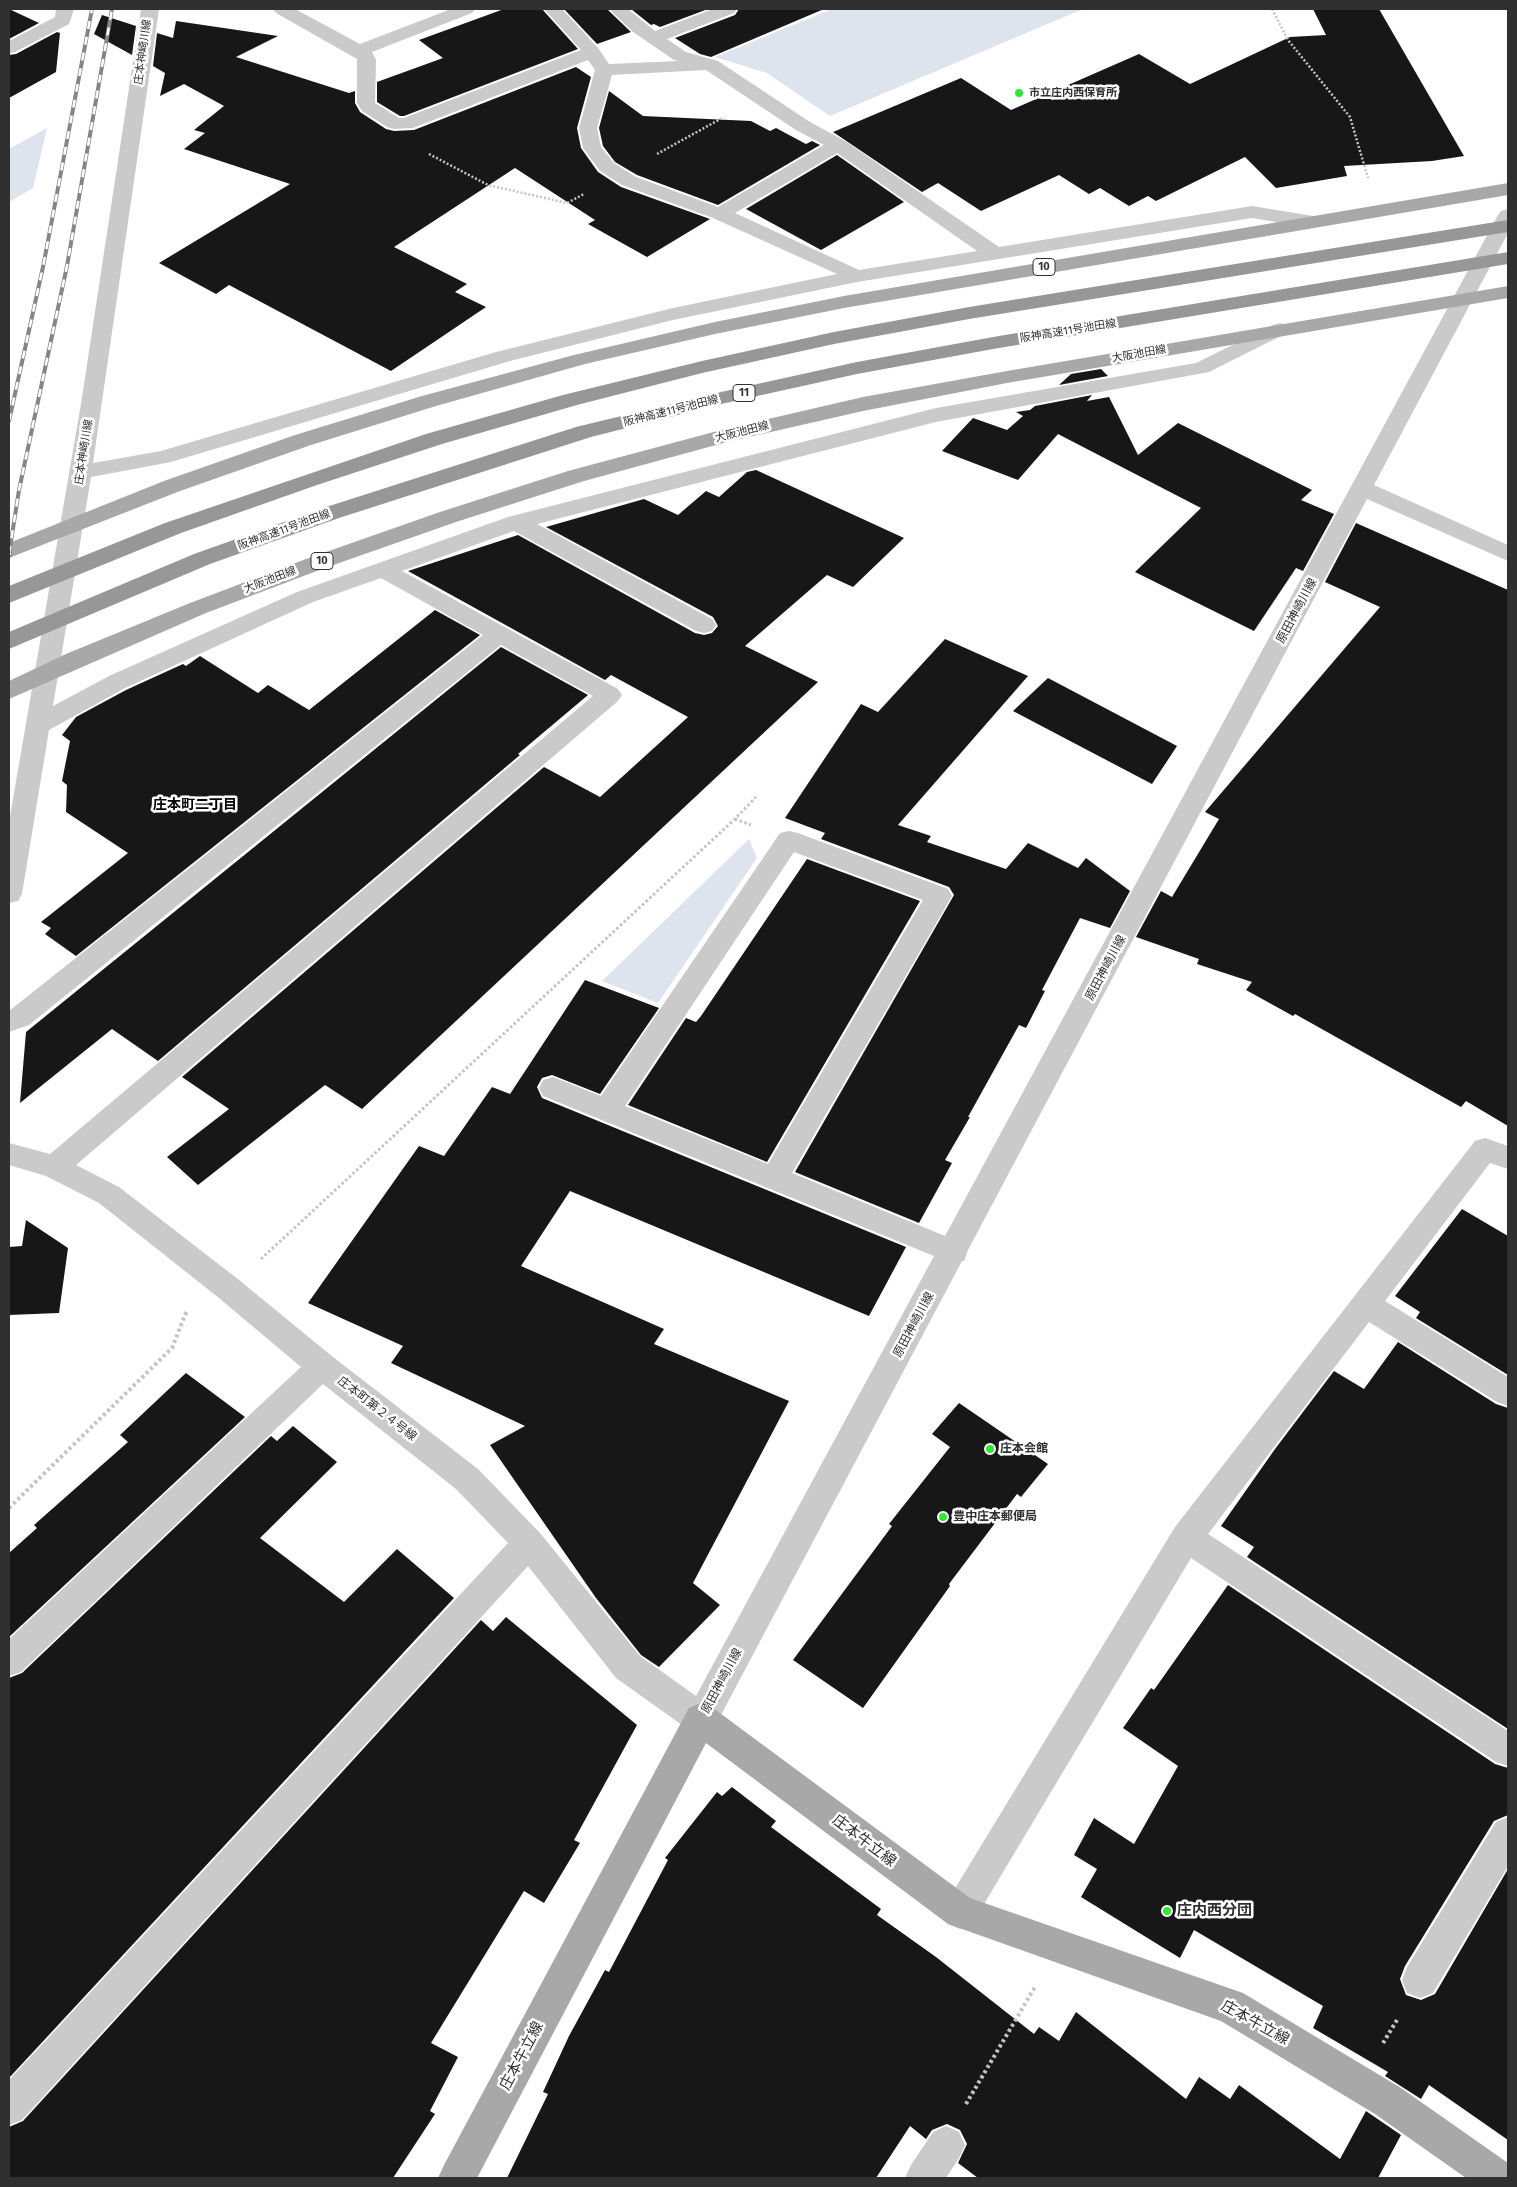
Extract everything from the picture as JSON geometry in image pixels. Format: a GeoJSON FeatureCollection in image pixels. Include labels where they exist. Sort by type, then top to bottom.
{"type":"FeatureCollection","features":[{"type":"Feature","properties":{"kind":"highway"},"geometry":{"type":"LineString","coordinates":[[9,595],[173,528],[327,474],[434,439],[570,400],[702,367],[834,338],[969,314],[1508,226]]}},
{"type":"Feature","properties":{"kind":"highway","name":"阪神高速11号池田線"},"geometry":{"type":"LineString","coordinates":[[9,641],[202,559],[331,513],[584,432],[721,398],[857,368],[992,343],[1508,258]]}},
{"type":"Feature","properties":{"kind":"main road","name":"10"},"geometry":{"type":"LineString","coordinates":[[9,551],[172,486],[304,440],[429,401],[582,359],[715,328],[844,302],[1508,189]]}},
{"type":"Feature","properties":{"kind":"main road","name":"大阪池田線"},"geometry":{"type":"LineString","coordinates":[[9,691],[74,660],[198,608],[314,564],[448,517],[576,476],[645,457],[725,436],[863,404],[1280,329],[1508,292]]}},
{"type":"Feature","properties":{"kind":"main road","name":"庄本牛立線"},"geometry":{"type":"LineString","coordinates":[[457,2178],[701,1719],[960,1912],[1230,2006],[1388,2101],[1497,2178]]}},
{"type":"Feature","properties":{"kind":"street"},"geometry":{"type":"LineString","coordinates":[[9,48],[64,20],[65,9]]}},
{"type":"Feature","properties":{"kind":"street","name":"庄本神崎川線"},"geometry":{"type":"LineString","coordinates":[[9,894],[81,472],[150,9]]}},
{"type":"Feature","properties":{"kind":"street"},"geometry":{"type":"LineString","coordinates":[[282,9],[359,51],[368,60],[366,103],[369,107],[394,123],[406,124],[592,52]]}},
{"type":"Feature","properties":{"kind":"street"},"geometry":{"type":"LineString","coordinates":[[359,51],[466,9]]}},
{"type":"Feature","properties":{"kind":"street"},"geometry":{"type":"LineString","coordinates":[[553,9],[592,52],[604,70],[588,128],[592,148],[598,158],[618,176],[720,214],[856,276]]}},
{"type":"Feature","properties":{"kind":"street"},"geometry":{"type":"LineString","coordinates":[[618,9],[639,28],[680,56],[712,65],[803,126],[838,145],[994,253]]}},
{"type":"Feature","properties":{"kind":"street"},"geometry":{"type":"LineString","coordinates":[[654,38],[728,9]]}},
{"type":"Feature","properties":{"kind":"street"},"geometry":{"type":"LineString","coordinates":[[604,70],[712,65]]}},
{"type":"Feature","properties":{"kind":"street"},"geometry":{"type":"LineString","coordinates":[[720,214],[838,145]]}},
{"type":"Feature","properties":{"kind":"street"},"geometry":{"type":"LineString","coordinates":[[81,472],[163,457],[503,356],[673,314],[856,276],[1252,212],[1313,222]]}},
{"type":"Feature","properties":{"kind":"street","name":"原田神崎川線"},"geometry":{"type":"LineString","coordinates":[[701,1719],[954,1252],[1508,215]]}},
{"type":"Feature","properties":{"kind":"street"},"geometry":{"type":"LineString","coordinates":[[38,725],[117,682],[296,601],[516,522],[936,414],[1202,368],[1280,329]]}},
{"type":"Feature","properties":{"kind":"street"},"geometry":{"type":"LineString","coordinates":[[1363,489],[1508,554]]}},
{"type":"Feature","properties":{"kind":"street"},"geometry":{"type":"LineString","coordinates":[[516,522],[704,625]]}},
{"type":"Feature","properties":{"kind":"street"},"geometry":{"type":"LineString","coordinates":[[54,1168],[610,695],[382,569]]}},
{"type":"Feature","properties":{"kind":"street"},"geometry":{"type":"LineString","coordinates":[[9,1022],[20,1018],[500,634]]}},
{"type":"Feature","properties":{"kind":"street"},"geometry":{"type":"LineString","coordinates":[[607,1110],[789,840],[939,896],[774,1179]]}},
{"type":"Feature","properties":{"kind":"street"},"geometry":{"type":"LineString","coordinates":[[553,1088],[954,1252]]}},
{"type":"Feature","properties":{"kind":"street"},"geometry":{"type":"LineString","coordinates":[[960,1912],[1186,1537],[1485,1149],[1508,1158]]}},
{"type":"Feature","properties":{"kind":"street","name":"庄本町第２４号線"},"geometry":{"type":"LineString","coordinates":[[9,1154],[54,1168],[109,1195],[221,1282],[322,1366],[467,1479],[529,1543],[628,1667],[701,1719]]}},
{"type":"Feature","properties":{"kind":"street"},"geometry":{"type":"LineString","coordinates":[[1365,1304],[1508,1393]]}},
{"type":"Feature","properties":{"kind":"street"},"geometry":{"type":"LineString","coordinates":[[9,1661],[322,1366]]}},
{"type":"Feature","properties":{"kind":"street"},"geometry":{"type":"LineString","coordinates":[[1186,1537],[1508,1750]]}},
{"type":"Feature","properties":{"kind":"street"},"geometry":{"type":"LineString","coordinates":[[9,2107],[529,1543]]}},
{"type":"Feature","properties":{"kind":"street"},"geometry":{"type":"LineString","coordinates":[[1420,1980],[1508,1834]]}},
{"type":"Feature","properties":{"kind":"street"},"geometry":{"type":"LineString","coordinates":[[924,2178],[946,2145]]}},
{"type":"Feature","properties":{"kind":"path"},"geometry":{"type":"LineString","coordinates":[[1272,9],[1288,40],[1350,118],[1368,179],[1392,209]]}},
{"type":"Feature","properties":{"kind":"path"},"geometry":{"type":"LineString","coordinates":[[9,1508],[172,1348],[192,1297],[221,1282],[756,798]]}},
{"type":"Feature","properties":{"kind":"path"},"geometry":{"type":"LineString","coordinates":[[946,2145],[968,2099],[1058,1946]]}},
{"type":"Feature","properties":{"kind":"path"},"geometry":{"type":"LineString","coordinates":[[1358,2084],[1420,1980]]}},
{"type":"Feature","properties":{"kind":"shaded area"},"geometry":{"type":"Polygon","coordinates":[[[832,9],[1083,9],[830,116],[767,73],[715,57],[832,9]]]}},
{"type":"Feature","properties":{"kind":"shaded area"},"geometry":{"type":"Polygon","coordinates":[[[47,128],[33,188],[9,202],[9,149],[47,128]]]}},
{"type":"Feature","properties":{"kind":"shaded area"},"geometry":{"type":"Polygon","coordinates":[[[749,839],[757,858],[658,1003],[602,981],[749,839]]]}},
{"type":"Feature","properties":{"kind":"building"},"geometry":{"type":"Polygon","coordinates":[[[9,9],[39,23],[9,39],[9,9]]]}},
{"type":"Feature","properties":{"kind":"building"},"geometry":{"type":"Polygon","coordinates":[[[504,9],[542,9],[578,49],[404,116],[400,116],[377,102],[377,82],[443,58],[419,40],[504,9]]]}},
{"type":"Feature","properties":{"kind":"building"},"geometry":{"type":"Polygon","coordinates":[[[564,9],[607,9],[631,32],[597,44],[564,9]]]}},
{"type":"Feature","properties":{"kind":"building"},"geometry":{"type":"Polygon","coordinates":[[[631,9],[708,9],[660,27],[654,24],[651,25],[631,9]]]}},
{"type":"Feature","properties":{"kind":"building"},"geometry":{"type":"Polygon","coordinates":[[[739,9],[824,9],[711,57],[700,54],[675,38],[735,15],[739,9]]]}},
{"type":"Feature","properties":{"kind":"building"},"geometry":{"type":"Polygon","coordinates":[[[1313,9],[1379,9],[1464,156],[1432,161],[1344,166],[1347,176],[1276,188],[1245,157],[1156,201],[1148,196],[1129,206],[1100,188],[1089,194],[1059,175],[981,211],[938,183],[922,192],[833,132],[961,78],[1011,110],[1139,54],[1190,84],[1290,37],[1326,35],[1313,9]]]}},
{"type":"Feature","properties":{"kind":"building"},"geometry":{"type":"Polygon","coordinates":[[[102,15],[136,26],[132,55],[94,34],[102,15]]]}},
{"type":"Feature","properties":{"kind":"building"},"geometry":{"type":"Polygon","coordinates":[[[176,21],[278,36],[236,57],[349,93],[355,91],[355,103],[360,112],[386,129],[394,131],[414,130],[576,67],[591,77],[577,128],[581,148],[598,172],[621,187],[710,219],[647,257],[588,224],[595,220],[515,168],[394,247],[467,284],[455,292],[486,307],[391,371],[229,285],[216,294],[159,263],[290,184],[184,149],[205,133],[194,130],[224,106],[184,84],[160,96],[165,73],[153,66],[157,33],[173,38],[176,21]]]}},
{"type":"Feature","properties":{"kind":"building"},"geometry":{"type":"Polygon","coordinates":[[[57,32],[60,33],[56,72],[9,98],[9,55],[16,54],[57,32]]]}},
{"type":"Feature","properties":{"kind":"building"},"geometry":{"type":"Polygon","coordinates":[[[609,91],[643,116],[751,121],[770,131],[776,128],[806,144],[812,141],[820,145],[718,205],[637,175],[615,162],[603,146],[599,128],[609,91]]]}},
{"type":"Feature","properties":{"kind":"building"},"geometry":{"type":"Polygon","coordinates":[[[837,155],[904,202],[821,250],[746,209],[837,155]]]}},
{"type":"Feature","properties":{"kind":"building"},"geometry":{"type":"Polygon","coordinates":[[[1101,369],[1108,376],[1059,385],[1071,374],[1101,369]]]}},
{"type":"Feature","properties":{"kind":"building"},"geometry":{"type":"Polygon","coordinates":[[[1092,395],[1087,401],[1109,397],[1138,455],[1178,423],[1312,490],[1301,500],[1334,514],[1303,571],[1296,568],[1254,631],[1135,572],[1201,508],[1058,434],[1018,480],[942,451],[973,418],[1007,430],[1023,416],[1016,412],[1030,410],[1035,406],[1092,395]]]}},
{"type":"Feature","properties":{"kind":"building"},"geometry":{"type":"Polygon","coordinates":[[[756,470],[904,538],[853,587],[827,575],[745,646],[818,682],[362,1109],[325,1085],[198,1185],[167,1157],[229,1109],[182,1077],[544,767],[600,797],[688,717],[611,675],[605,680],[408,571],[518,535],[695,633],[704,635],[712,633],[718,626],[713,617],[546,527],[644,499],[678,515],[706,491],[719,497],[747,472],[756,470]]]}},
{"type":"Feature","properties":{"kind":"building"},"geometry":{"type":"Polygon","coordinates":[[[1356,523],[1508,590],[1508,1126],[1466,1101],[1461,1107],[1295,1014],[1293,1016],[1246,990],[1252,982],[1197,964],[1199,959],[1136,937],[1161,891],[1172,897],[1219,819],[1205,812],[1380,607],[1325,582],[1356,523]]]}},
{"type":"Feature","properties":{"kind":"building"},"geometry":{"type":"Polygon","coordinates":[[[435,610],[480,635],[76,956],[45,934],[51,928],[41,922],[128,853],[66,812],[67,785],[62,781],[70,741],[62,735],[76,717],[126,690],[183,664],[186,666],[200,656],[258,693],[268,685],[309,710],[435,610]]]}},
{"type":"Feature","properties":{"kind":"building"},"geometry":{"type":"Polygon","coordinates":[[[945,639],[1028,676],[898,825],[931,836],[927,842],[1006,869],[1028,843],[1078,868],[1086,858],[1130,891],[1110,928],[1080,918],[1042,990],[1045,991],[1026,1028],[1019,1025],[945,1160],[952,1163],[919,1223],[795,1172],[954,895],[949,887],[821,839],[825,833],[785,818],[861,704],[878,712],[945,639]]]}},
{"type":"Feature","properties":{"kind":"building"},"geometry":{"type":"Polygon","coordinates":[[[501,647],[588,695],[518,754],[520,755],[158,1061],[112,1029],[20,1103],[26,1032],[501,647]]]}},
{"type":"Feature","properties":{"kind":"building"},"geometry":{"type":"Polygon","coordinates":[[[1048,678],[1177,746],[1152,784],[1013,711],[1048,678]]]}},
{"type":"Feature","properties":{"kind":"building"},"geometry":{"type":"Polygon","coordinates":[[[807,859],[920,901],[767,1162],[628,1105],[686,1018],[696,1022],[701,1016],[807,859]]]}},
{"type":"Feature","properties":{"kind":"building"},"geometry":{"type":"Polygon","coordinates":[[[585,980],[659,1008],[600,1094],[552,1075],[542,1078],[537,1087],[542,1098],[906,1247],[869,1316],[570,1191],[521,1266],[664,1329],[654,1344],[789,1401],[693,1583],[720,1605],[659,1667],[641,1655],[596,1598],[490,1445],[525,1426],[391,1363],[403,1346],[308,1303],[419,1146],[444,1156],[492,1087],[510,1094],[585,980]]]}},
{"type":"Feature","properties":{"kind":"building"},"geometry":{"type":"Polygon","coordinates":[[[1462,1209],[1508,1236],[1508,1375],[1416,1318],[1420,1312],[1395,1296],[1462,1209]]]}},
{"type":"Feature","properties":{"kind":"building"},"geometry":{"type":"Polygon","coordinates":[[[26,1220],[68,1248],[59,1313],[9,1315],[9,1247],[22,1246],[26,1220]]]}},
{"type":"Feature","properties":{"kind":"building"},"geometry":{"type":"Polygon","coordinates":[[[1398,1342],[1496,1404],[1508,1408],[1508,1729],[1247,1557],[1254,1547],[1221,1526],[1275,1449],[1334,1371],[1364,1389],[1398,1342]]]}},
{"type":"Feature","properties":{"kind":"building"},"geometry":{"type":"Polygon","coordinates":[[[186,1373],[245,1417],[9,1637],[9,1553],[37,1528],[34,1525],[128,1442],[120,1435],[186,1373]]]}},
{"type":"Feature","properties":{"kind":"building"},"geometry":{"type":"Polygon","coordinates":[[[959,1403],[1048,1464],[1021,1497],[1017,1494],[949,1584],[950,1586],[863,1708],[793,1660],[892,1526],[889,1524],[950,1447],[932,1434],[959,1403]]]}},
{"type":"Feature","properties":{"kind":"building"},"geometry":{"type":"Polygon","coordinates":[[[293,1426],[337,1462],[260,1538],[344,1602],[397,1549],[454,1598],[9,2078],[9,1678],[22,1673],[271,1436],[277,1441],[293,1426]]]}},
{"type":"Feature","properties":{"kind":"building"},"geometry":{"type":"Polygon","coordinates":[[[1228,1585],[1495,1764],[1508,1768],[1508,1815],[1494,1821],[1405,1966],[1400,1979],[1406,1995],[1421,2000],[1435,1994],[1508,1869],[1508,2140],[1429,2085],[1421,2099],[1385,2076],[1388,2072],[1313,2028],[1323,2006],[1194,1930],[1180,1958],[1081,1897],[1097,1869],[1074,1855],[1094,1818],[1134,1844],[1178,1766],[1123,1728],[1151,1688],[1154,1690],[1228,1585]]]}},
{"type":"Feature","properties":{"kind":"building"},"geometry":{"type":"Polygon","coordinates":[[[506,1617],[637,1725],[574,1840],[580,1843],[544,1903],[524,1891],[431,2043],[458,2057],[430,2111],[435,2114],[393,2178],[9,2178],[9,2127],[23,2121],[481,1620],[493,1631],[506,1617]]]}},
{"type":"Feature","properties":{"kind":"building"},"geometry":{"type":"Polygon","coordinates":[[[732,1787],[776,1821],[771,1827],[881,1909],[877,1915],[936,1957],[1034,2034],[1039,2027],[1059,2041],[1076,2012],[1186,2099],[1199,2077],[1230,2099],[1239,2085],[1340,2159],[1366,2111],[1401,2135],[1378,2178],[978,2178],[958,2163],[967,2144],[960,2130],[947,2124],[932,2130],[926,2139],[910,2126],[876,2178],[507,2178],[548,2094],[543,2092],[569,2036],[605,1970],[609,1972],[668,1860],[665,1858],[717,1792],[722,1796],[732,1787]]]}},
{"type":"Feature","properties":{"kind":"railway"},"geometry":{"type":"LineString","coordinates":[[9,421],[43,267],[92,9]]}},
{"type":"Feature","properties":{"kind":"railway"},"geometry":{"type":"LineString","coordinates":[[9,554],[19,490],[67,266],[112,9]]}},
{"type":"Feature","properties":{"kind":"place","name":"市立庄内西保育所"},"geometry":{"type":"Point","coordinates":[1019,93]}},
{"type":"Feature","properties":{"kind":"place","name":"庄本会館"},"geometry":{"type":"Point","coordinates":[990,1449]}},
{"type":"Feature","properties":{"kind":"place","name":"豊中庄本郵便局"},"geometry":{"type":"Point","coordinates":[943,1517]}},
{"type":"Feature","properties":{"kind":"place","name":"庄内西分団"},"geometry":{"type":"Point","coordinates":[1167,1911]}},
{"type":"Feature","properties":{"kind":"district","name":"庄本町二丁目"},"geometry":{"type":"Point","coordinates":[195,805]}}]}
